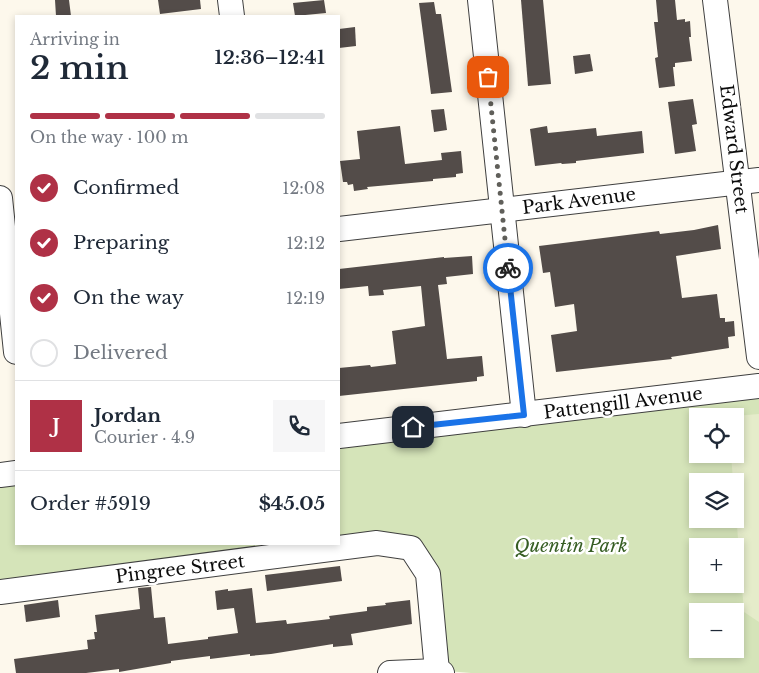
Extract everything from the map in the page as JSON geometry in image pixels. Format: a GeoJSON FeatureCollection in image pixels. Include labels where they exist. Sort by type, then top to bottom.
{"type":"FeatureCollection","features":[{"type":"Feature","properties":{"kind":"street"},"geometry":{"type":"LineString","coordinates":[[230,0],[232,15]]}},
{"type":"Feature","properties":{"kind":"street"},"geometry":{"type":"LineString","coordinates":[[480,0],[524,415]]}},
{"type":"Feature","properties":{"kind":"street","name":"Edward Street"},"geometry":{"type":"LineString","coordinates":[[715,0],[749,181],[759,357]]}},
{"type":"Feature","properties":{"kind":"street","name":"Park Avenue"},"geometry":{"type":"LineString","coordinates":[[340,229],[749,181]]}},
{"type":"Feature","properties":{"kind":"street"},"geometry":{"type":"LineString","coordinates":[[0,198],[15,342]]}},
{"type":"Feature","properties":{"kind":"street","name":"Pattengill Avenue"},"geometry":{"type":"LineString","coordinates":[[340,436],[759,386]]}},
{"type":"Feature","properties":{"kind":"street"},"geometry":{"type":"LineString","coordinates":[[0,475],[15,473]]}},
{"type":"Feature","properties":{"kind":"street","name":"Pingree Street"},"geometry":{"type":"LineString","coordinates":[[0,592],[377,543],[411,548],[428,574],[439,672]]}},
{"type":"Feature","properties":{"kind":"street"},"geometry":{"type":"LineString","coordinates":[[390,673],[439,672]]}},
{"type":"Feature","properties":{"kind":"green space","name":"Quentin Park"},"geometry":{"type":"Polygon","coordinates":[[[759,397],[759,673],[471,673],[435,670],[424,568],[390,545],[0,593],[0,487],[15,485],[15,545],[340,545],[340,447],[759,397]]]}},
{"type":"Feature","properties":{"kind":"green space"},"geometry":{"type":"Polygon","coordinates":[[[759,414],[759,622],[744,612],[742,593],[744,593],[744,538],[738,538],[737,528],[744,528],[744,473],[732,473],[732,463],[744,463],[744,415],[759,414]]]}},
{"type":"Feature","properties":{"kind":"building"},"geometry":{"type":"Polygon","coordinates":[[[55,0],[69,0],[71,15],[56,15],[55,0]]]}},
{"type":"Feature","properties":{"kind":"building"},"geometry":{"type":"Polygon","coordinates":[[[158,0],[200,0],[201,9],[160,14],[158,0]]]}},
{"type":"Feature","properties":{"kind":"building"},"geometry":{"type":"Polygon","coordinates":[[[324,0],[326,13],[295,15],[293,3],[324,0]]]}},
{"type":"Feature","properties":{"kind":"building"},"geometry":{"type":"Polygon","coordinates":[[[521,0],[543,0],[551,84],[528,86],[521,0]]]}},
{"type":"Feature","properties":{"kind":"building"},"geometry":{"type":"Polygon","coordinates":[[[656,0],[675,0],[677,20],[685,19],[685,22],[690,21],[691,37],[689,37],[692,61],[675,63],[675,67],[673,67],[675,86],[659,88],[655,58],[658,57],[654,22],[658,22],[656,0]]]}},
{"type":"Feature","properties":{"kind":"building"},"geometry":{"type":"Polygon","coordinates":[[[434,2],[436,14],[441,14],[452,92],[431,94],[419,3],[434,2]]]}},
{"type":"Feature","properties":{"kind":"building"},"geometry":{"type":"Polygon","coordinates":[[[355,27],[356,46],[340,48],[340,29],[355,27]]]}},
{"type":"Feature","properties":{"kind":"building"},"geometry":{"type":"Polygon","coordinates":[[[590,54],[593,71],[575,74],[573,56],[590,54]]]}},
{"type":"Feature","properties":{"kind":"building"},"geometry":{"type":"Polygon","coordinates":[[[693,99],[697,124],[692,125],[696,151],[675,154],[668,102],[693,99]]]}},
{"type":"Feature","properties":{"kind":"building"},"geometry":{"type":"Polygon","coordinates":[[[444,109],[447,130],[434,132],[431,110],[444,109]]]}},
{"type":"Feature","properties":{"kind":"building"},"geometry":{"type":"Polygon","coordinates":[[[400,126],[405,164],[442,160],[441,153],[461,151],[463,173],[456,174],[456,177],[433,179],[433,181],[367,187],[368,189],[354,191],[353,184],[348,185],[347,182],[343,182],[340,161],[360,159],[357,131],[400,126]]]}},
{"type":"Feature","properties":{"kind":"building"},"geometry":{"type":"Polygon","coordinates":[[[547,126],[548,133],[596,128],[597,136],[642,131],[644,153],[576,161],[576,163],[535,166],[530,129],[547,126]]]}},
{"type":"Feature","properties":{"kind":"building"},"geometry":{"type":"Polygon","coordinates":[[[718,225],[721,249],[676,256],[682,298],[717,294],[720,318],[725,318],[725,322],[734,321],[735,336],[728,337],[729,348],[671,357],[672,359],[556,372],[551,335],[577,331],[574,304],[555,307],[550,272],[543,273],[539,246],[659,231],[660,234],[718,225]]]}},
{"type":"Feature","properties":{"kind":"building"},"geometry":{"type":"Polygon","coordinates":[[[472,256],[473,274],[446,277],[447,284],[438,285],[447,359],[482,356],[484,376],[477,377],[477,381],[340,396],[340,368],[396,364],[392,331],[425,326],[421,286],[383,290],[384,295],[369,296],[368,286],[340,289],[340,269],[472,256]]]}},
{"type":"Feature","properties":{"kind":"building"},"geometry":{"type":"Polygon","coordinates":[[[340,566],[342,581],[267,591],[265,575],[340,566]]]}},
{"type":"Feature","properties":{"kind":"building"},"geometry":{"type":"Polygon","coordinates":[[[151,587],[154,618],[165,617],[168,644],[238,633],[234,608],[217,610],[215,591],[228,589],[228,591],[252,588],[256,623],[286,620],[287,624],[330,619],[329,616],[367,611],[367,607],[410,600],[412,624],[351,634],[353,645],[333,647],[333,644],[250,656],[250,654],[210,659],[210,656],[171,661],[171,663],[119,672],[119,669],[86,673],[16,673],[14,659],[88,649],[87,640],[95,639],[94,632],[97,632],[95,615],[140,609],[138,588],[151,587]]]}},
{"type":"Feature","properties":{"kind":"building"},"geometry":{"type":"Polygon","coordinates":[[[58,600],[60,617],[26,622],[24,605],[58,600]]]}},
{"type":"Feature","properties":{"kind":"way so far"},"geometry":{"type":"LineString","coordinates":[[488,77],[508,268]]}},
{"type":"Feature","properties":{"kind":"route"},"geometry":{"type":"LineString","coordinates":[[413,427],[524,415],[508,268]]}}]}
